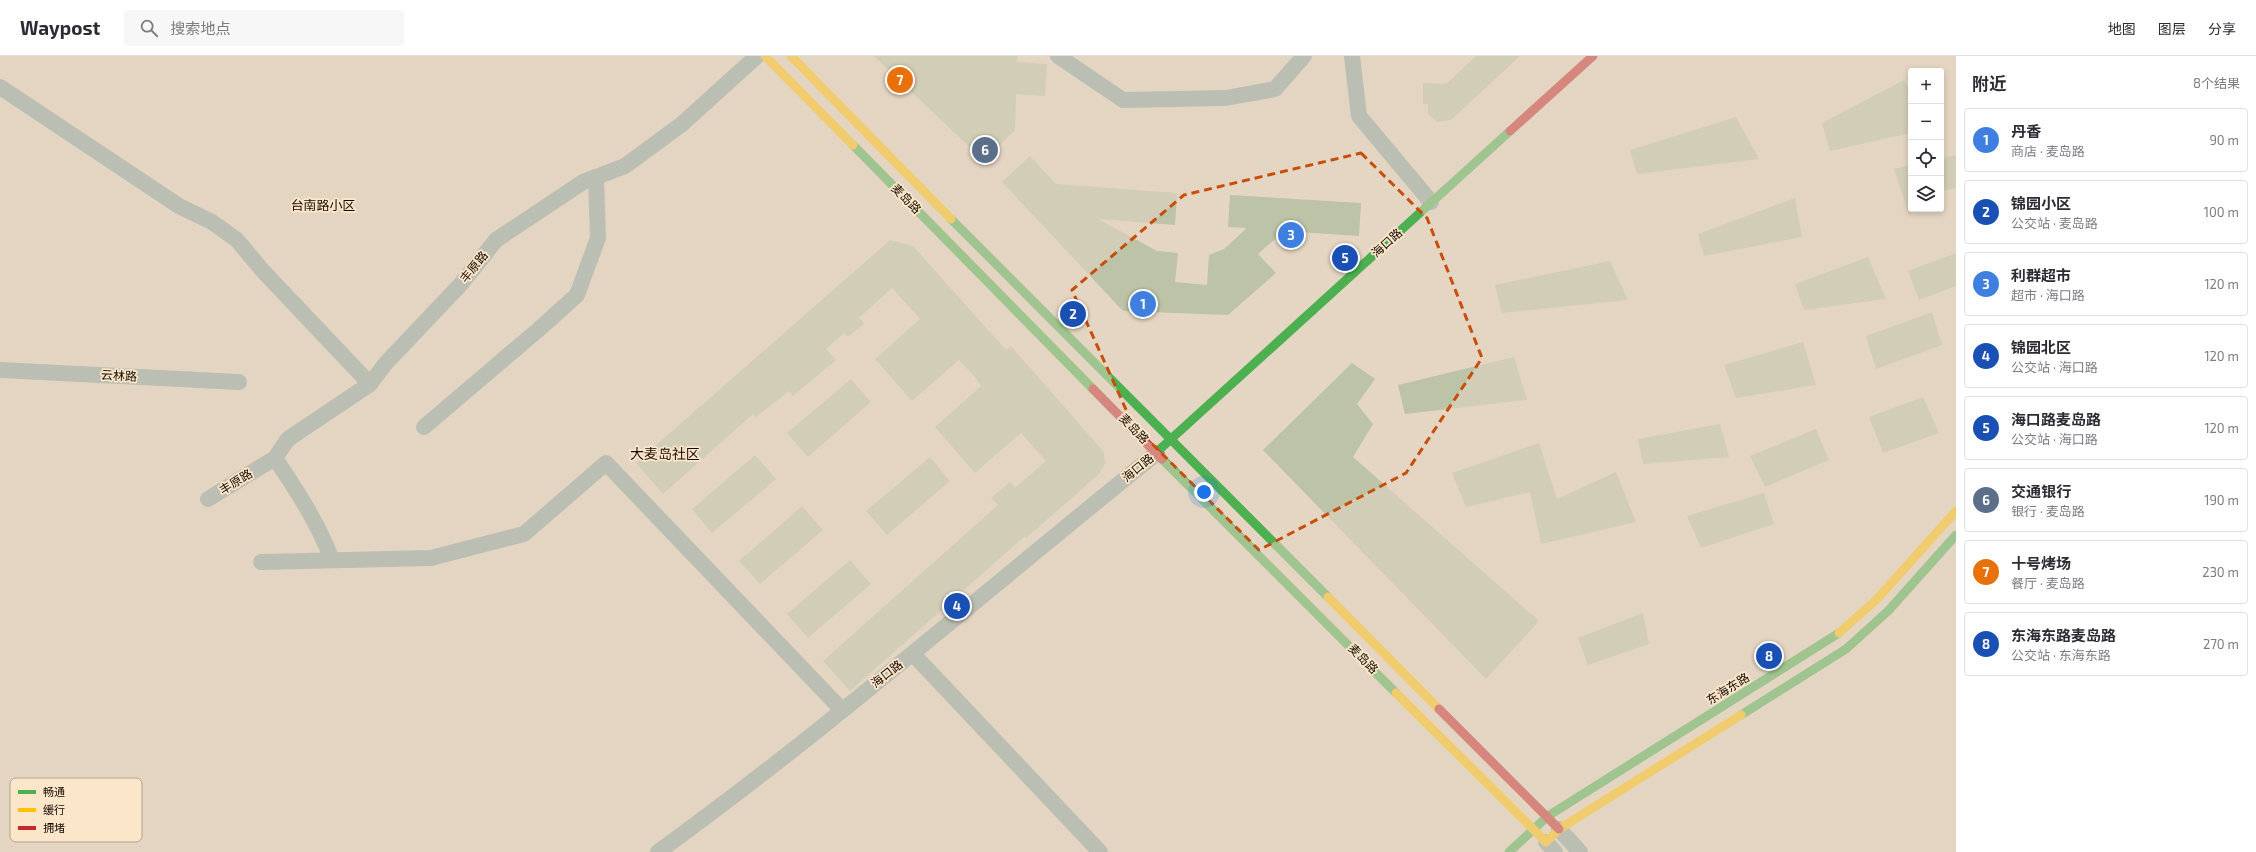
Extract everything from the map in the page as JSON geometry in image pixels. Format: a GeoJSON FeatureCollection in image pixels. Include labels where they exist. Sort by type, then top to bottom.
{"type":"FeatureCollection","features":[{"type":"Feature","properties":{"kind":"main road","name":"麦岛路"},"geometry":{"type":"LineString","coordinates":[[765,56],[1156,453],[1534,829],[1547,847]]}},
{"type":"Feature","properties":{"kind":"main road","name":"麦岛路"},"geometry":{"type":"LineString","coordinates":[[791,56],[1170,439],[1548,816],[1559,829]]}},
{"type":"Feature","properties":{"kind":"main road","name":"海口路"},"geometry":{"type":"LineString","coordinates":[[1156,453],[1593,56]]}},
{"type":"Feature","properties":{"kind":"main road","name":"东海东路"},"geometry":{"type":"LineString","coordinates":[[1509,852],[1548,816],[1838,634],[1877,599],[1956,511]]}},
{"type":"Feature","properties":{"kind":"main road"},"geometry":{"type":"LineString","coordinates":[[1547,847],[1559,829],[1846,649],[1888,611],[1956,535]]}},
{"type":"Feature","properties":{"kind":"street","name":"丰原路"},"geometry":{"type":"LineString","coordinates":[[208,499],[275,458],[288,439],[370,384],[386,363],[461,284],[496,240],[583,182],[625,166],[682,124],[757,56]]}},
{"type":"Feature","properties":{"kind":"street"},"geometry":{"type":"LineString","coordinates":[[1058,56],[1123,100],[1226,98],[1275,89],[1304,56]]}},
{"type":"Feature","properties":{"kind":"street"},"geometry":{"type":"LineString","coordinates":[[1352,56],[1359,116],[1431,202]]}},
{"type":"Feature","properties":{"kind":"street"},"geometry":{"type":"LineString","coordinates":[[0,87],[179,206],[212,222],[237,240],[262,270],[370,384]]}},
{"type":"Feature","properties":{"kind":"street"},"geometry":{"type":"LineString","coordinates":[[424,427],[538,330],[576,295],[598,238],[596,177]]}},
{"type":"Feature","properties":{"kind":"street","name":"云林路"},"geometry":{"type":"LineString","coordinates":[[0,370],[239,382]]}},
{"type":"Feature","properties":{"kind":"street","name":"海口路"},"geometry":{"type":"LineString","coordinates":[[658,852],[714,812],[913,654],[1156,453]]}},
{"type":"Feature","properties":{"kind":"street"},"geometry":{"type":"LineString","coordinates":[[275,458],[322,533],[332,560]]}},
{"type":"Feature","properties":{"kind":"street"},"geometry":{"type":"LineString","coordinates":[[261,562],[430,558],[524,534],[606,463],[842,710]]}},
{"type":"Feature","properties":{"kind":"street"},"geometry":{"type":"LineString","coordinates":[[913,654],[1100,852]]}},
{"type":"Feature","properties":{"kind":"street","name":"麦岛路"},"geometry":{"type":"LineString","coordinates":[[1559,829],[1580,852]]}},
{"type":"Feature","properties":{"kind":"highlighted area"},"geometry":{"type":"Polygon","coordinates":[[[1361,153],[1427,218],[1482,358],[1406,473],[1259,550],[1133,425],[1072,290],[1184,195],[1361,153]]]}},
{"type":"Feature","properties":{"kind":"building"},"geometry":{"type":"Polygon","coordinates":[[[874,56],[1018,56],[1017,62],[1047,64],[1045,96],[1016,94],[1015,130],[984,161],[874,56]]]}},
{"type":"Feature","properties":{"kind":"building"},"geometry":{"type":"Polygon","coordinates":[[[1476,56],[1520,56],[1451,120],[1437,122],[1428,114],[1428,104],[1423,104],[1423,83],[1446,84],[1476,56]]]}},
{"type":"Feature","properties":{"kind":"building"},"geometry":{"type":"Polygon","coordinates":[[[1904,80],[1908,88],[1908,134],[1830,151],[1822,123],[1904,80]]]}},
{"type":"Feature","properties":{"kind":"building"},"geometry":{"type":"Polygon","coordinates":[[[1736,117],[1759,159],[1637,174],[1630,150],[1736,117]]]}},
{"type":"Feature","properties":{"kind":"building"},"geometry":{"type":"Polygon","coordinates":[[[1956,155],[1956,188],[1944,190],[1944,176],[1944,157],[1956,155]]]}},
{"type":"Feature","properties":{"kind":"building"},"geometry":{"type":"Polygon","coordinates":[[[1030,156],[1056,184],[1177,193],[1175,225],[1098,219],[1157,251],[1178,253],[1175,282],[1207,285],[1209,255],[1224,249],[1247,228],[1228,227],[1230,195],[1361,203],[1359,236],[1284,231],[1258,254],[1276,273],[1228,315],[1123,311],[1002,182],[1030,156]]]}},
{"type":"Feature","properties":{"kind":"building"},"geometry":{"type":"Polygon","coordinates":[[[1908,166],[1908,212],[1894,169],[1908,166]]]}},
{"type":"Feature","properties":{"kind":"building"},"geometry":{"type":"Polygon","coordinates":[[[1795,198],[1802,237],[1704,256],[1698,234],[1795,198]]]}},
{"type":"Feature","properties":{"kind":"building"},"geometry":{"type":"Polygon","coordinates":[[[890,240],[913,246],[1006,350],[1011,346],[1104,452],[1105,464],[1098,475],[1026,538],[1025,536],[850,691],[823,661],[998,505],[991,498],[1010,482],[1015,488],[1046,461],[1021,433],[975,473],[935,427],[981,386],[975,377],[959,360],[912,401],[875,359],[920,319],[892,288],[859,318],[864,324],[848,337],[844,333],[826,349],[836,360],[793,396],[789,391],[756,417],[753,414],[663,494],[636,463],[890,240]]]}},
{"type":"Feature","properties":{"kind":"building"},"geometry":{"type":"Polygon","coordinates":[[[1956,253],[1956,286],[1919,300],[1908,271],[1956,253]]]}},
{"type":"Feature","properties":{"kind":"building"},"geometry":{"type":"Polygon","coordinates":[[[1868,257],[1886,299],[1804,310],[1795,284],[1868,257]]]}},
{"type":"Feature","properties":{"kind":"building"},"geometry":{"type":"Polygon","coordinates":[[[1610,261],[1628,300],[1502,313],[1495,285],[1610,261]]]}},
{"type":"Feature","properties":{"kind":"building"},"geometry":{"type":"Polygon","coordinates":[[[1932,312],[1942,345],[1876,369],[1866,336],[1932,312]]]}},
{"type":"Feature","properties":{"kind":"building"},"geometry":{"type":"Polygon","coordinates":[[[1803,342],[1816,385],[1736,398],[1724,365],[1803,342]]]}},
{"type":"Feature","properties":{"kind":"building"},"geometry":{"type":"Polygon","coordinates":[[[1514,357],[1527,400],[1405,414],[1398,385],[1514,357]]]}},
{"type":"Feature","properties":{"kind":"building"},"geometry":{"type":"Polygon","coordinates":[[[1352,363],[1375,379],[1357,404],[1373,424],[1353,457],[1539,621],[1486,679],[1263,450],[1352,363]]]}},
{"type":"Feature","properties":{"kind":"building"},"geometry":{"type":"Polygon","coordinates":[[[851,379],[871,402],[808,457],[787,433],[851,379]]]}},
{"type":"Feature","properties":{"kind":"building"},"geometry":{"type":"Polygon","coordinates":[[[1923,397],[1939,433],[1883,453],[1869,417],[1923,397]]]}},
{"type":"Feature","properties":{"kind":"building"},"geometry":{"type":"Polygon","coordinates":[[[1720,424],[1729,457],[1643,464],[1638,439],[1720,424]]]}},
{"type":"Feature","properties":{"kind":"building"},"geometry":{"type":"Polygon","coordinates":[[[1816,429],[1829,460],[1765,487],[1750,456],[1816,429]]]}},
{"type":"Feature","properties":{"kind":"building"},"geometry":{"type":"Polygon","coordinates":[[[1539,443],[1557,499],[1616,472],[1636,522],[1541,544],[1530,492],[1466,507],[1452,473],[1539,443]]]}},
{"type":"Feature","properties":{"kind":"building"},"geometry":{"type":"Polygon","coordinates":[[[755,455],[776,479],[712,533],[692,509],[755,455]]]}},
{"type":"Feature","properties":{"kind":"building"},"geometry":{"type":"Polygon","coordinates":[[[930,457],[950,481],[887,535],[866,511],[930,457]]]}},
{"type":"Feature","properties":{"kind":"building"},"geometry":{"type":"Polygon","coordinates":[[[1764,493],[1774,524],[1701,548],[1687,516],[1764,493]]]}},
{"type":"Feature","properties":{"kind":"building"},"geometry":{"type":"Polygon","coordinates":[[[802,506],[823,530],[760,584],[739,561],[802,506]]]}},
{"type":"Feature","properties":{"kind":"building"},"geometry":{"type":"Polygon","coordinates":[[[850,560],[871,584],[808,638],[787,614],[850,560]]]}},
{"type":"Feature","properties":{"kind":"building"},"geometry":{"type":"Polygon","coordinates":[[[1643,613],[1649,644],[1588,665],[1578,638],[1643,613]]]}},
{"type":"Feature","properties":{"kind":"traffic: fast"},"geometry":{"type":"LineString","coordinates":[[1160,449],[1510,131]]}},
{"type":"Feature","properties":{"kind":"traffic: fast"},"geometry":{"type":"LineString","coordinates":[[853,145],[1093,389]]}},
{"type":"Feature","properties":{"kind":"traffic: fast"},"geometry":{"type":"LineString","coordinates":[[951,219],[1328,597]]}},
{"type":"Feature","properties":{"kind":"traffic: fast"},"geometry":{"type":"LineString","coordinates":[[1162,459],[1396,693]]}},
{"type":"Feature","properties":{"kind":"traffic: fast"},"geometry":{"type":"LineString","coordinates":[[1741,715],[1846,649],[1888,611],[1956,535]]}},
{"type":"Feature","properties":{"kind":"traffic: fast"},"geometry":{"type":"LineString","coordinates":[[1509,852],[1548,816],[1839,633]]}},
{"type":"Feature","properties":{"kind":"traffic: slow"},"geometry":{"type":"LineString","coordinates":[[765,56],[853,145]]}},
{"type":"Feature","properties":{"kind":"traffic: slow"},"geometry":{"type":"LineString","coordinates":[[791,56],[951,219]]}},
{"type":"Feature","properties":{"kind":"traffic: slow"},"geometry":{"type":"LineString","coordinates":[[1839,633],[1877,599],[1956,511]]}},
{"type":"Feature","properties":{"kind":"traffic: slow"},"geometry":{"type":"LineString","coordinates":[[1328,597],[1439,709]]}},
{"type":"Feature","properties":{"kind":"traffic: slow"},"geometry":{"type":"LineString","coordinates":[[1396,693],[1546,842]]}},
{"type":"Feature","properties":{"kind":"traffic: slow"},"geometry":{"type":"LineString","coordinates":[[1549,839],[1559,829],[1741,715]]}},
{"type":"Feature","properties":{"kind":"traffic: jam"},"geometry":{"type":"LineString","coordinates":[[1510,131],[1593,56]]}},
{"type":"Feature","properties":{"kind":"traffic: jam"},"geometry":{"type":"LineString","coordinates":[[1093,389],[1162,459]]}},
{"type":"Feature","properties":{"kind":"traffic: jam"},"geometry":{"type":"LineString","coordinates":[[1439,709],[1559,829]]}},
{"type":"Feature","properties":{"kind":"place","name":"十号烤场"},"geometry":{"type":"Point","coordinates":[900,80]}},
{"type":"Feature","properties":{"kind":"place","name":"交通银行"},"geometry":{"type":"Point","coordinates":[985,150]}},
{"type":"Feature","properties":{"kind":"place","name":"利群超市"},"geometry":{"type":"Point","coordinates":[1291,235]}},
{"type":"Feature","properties":{"kind":"place","name":"海口路麦岛路"},"geometry":{"type":"Point","coordinates":[1345,258]}},
{"type":"Feature","properties":{"kind":"place","name":"丹香"},"geometry":{"type":"Point","coordinates":[1143,304]}},
{"type":"Feature","properties":{"kind":"place","name":"锦园小区"},"geometry":{"type":"Point","coordinates":[1073,314]}},
{"type":"Feature","properties":{"kind":"place","name":"锦园北区"},"geometry":{"type":"Point","coordinates":[957,606]}},
{"type":"Feature","properties":{"kind":"place","name":"东海东路麦岛路"},"geometry":{"type":"Point","coordinates":[1769,656]}},
{"type":"Feature","properties":{"kind":"district","name":"台南路小区"},"geometry":{"type":"Point","coordinates":[323,205]}},
{"type":"Feature","properties":{"kind":"district","name":"大麦岛社区"},"geometry":{"type":"Point","coordinates":[665,454]}}]}
